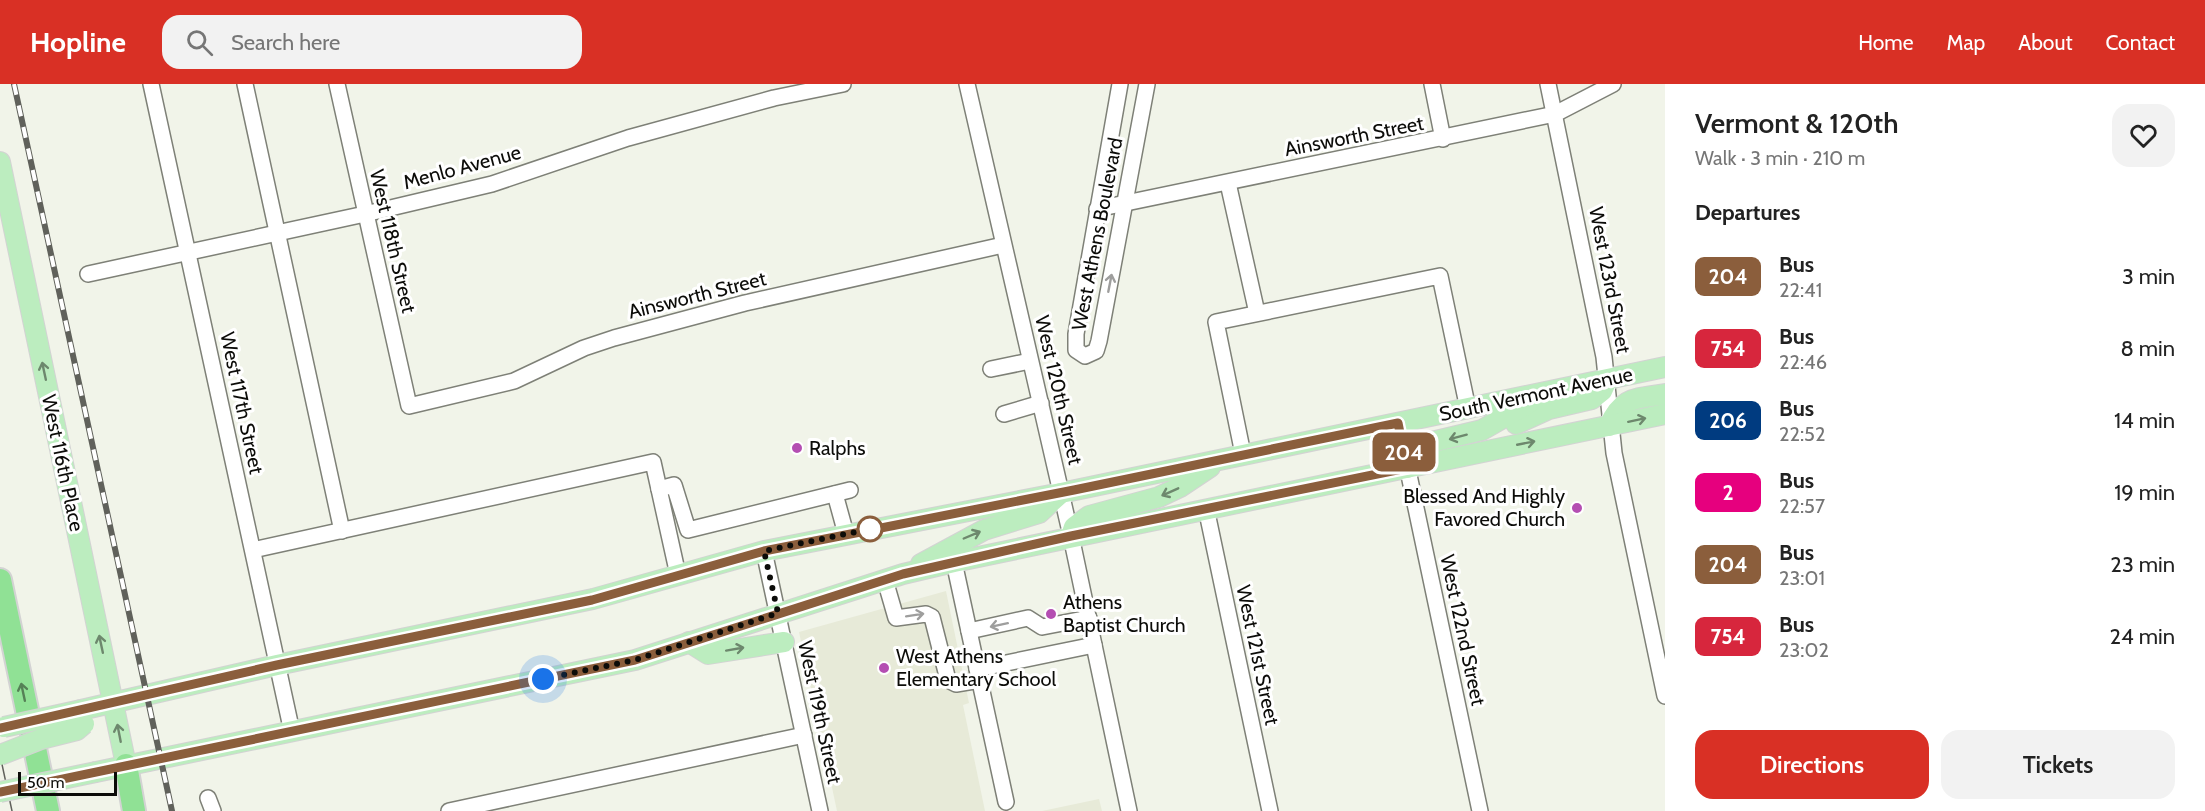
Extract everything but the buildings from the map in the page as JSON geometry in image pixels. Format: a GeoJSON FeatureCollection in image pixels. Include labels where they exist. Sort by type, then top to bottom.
{"type":"FeatureCollection","features":[{"type":"Feature","properties":{"kind":"highway"},"geometry":{"type":"LineString","coordinates":[[0,580],[48,811]]}},
{"type":"Feature","properties":{"kind":"highway"},"geometry":{"type":"LineString","coordinates":[[126,765],[134,811]]}},
{"type":"Feature","properties":{"kind":"main road","name":"West 116th Place"},"geometry":{"type":"LineString","coordinates":[[0,162],[126,765]]}},
{"type":"Feature","properties":{"kind":"main road","name":"South Vermont Avenue"},"geometry":{"type":"LineString","coordinates":[[0,728],[83,717],[113,702],[277,665],[592,600],[764,551],[1061,493],[1665,367]]}},
{"type":"Feature","properties":{"kind":"main road"},"geometry":{"type":"LineString","coordinates":[[1467,454],[1534,414],[1592,399],[1602,391],[1607,380]]}},
{"type":"Feature","properties":{"kind":"main road"},"geometry":{"type":"LineString","coordinates":[[1407,468],[1419,445],[1482,430],[1520,406],[1568,387]]}},
{"type":"Feature","properties":{"kind":"main road"},"geometry":{"type":"LineString","coordinates":[[1609,426],[1616,412],[1625,402],[1665,394]]}},
{"type":"Feature","properties":{"kind":"main road"},"geometry":{"type":"LineString","coordinates":[[0,792],[635,660],[894,577],[954,562],[1665,414]]}},
{"type":"Feature","properties":{"kind":"main road"},"geometry":{"type":"LineString","coordinates":[[1071,536],[1074,527],[1089,516],[1159,497],[1180,487],[1220,460]]}},
{"type":"Feature","properties":{"kind":"main road"},"geometry":{"type":"LineString","coordinates":[[894,577],[962,540],[1001,524],[1039,513],[1061,493]]}},
{"type":"Feature","properties":{"kind":"main road"},"geometry":{"type":"LineString","coordinates":[[689,642],[708,654],[784,642]]}},
{"type":"Feature","properties":{"kind":"main road"},"geometry":{"type":"LineString","coordinates":[[0,755],[40,739],[77,730],[83,717]]}},
{"type":"Feature","properties":{"kind":"street","name":"West 117th Street"},"geometry":{"type":"LineString","coordinates":[[151,84],[292,732]]}},
{"type":"Feature","properties":{"kind":"street"},"geometry":{"type":"LineString","coordinates":[[246,84],[342,531]]}},
{"type":"Feature","properties":{"kind":"street","name":"West 118th Street"},"geometry":{"type":"LineString","coordinates":[[337,84],[409,406]]}},
{"type":"Feature","properties":{"kind":"street","name":"Menlo Avenue"},"geometry":{"type":"LineString","coordinates":[[88,274],[188,250],[365,214],[492,183],[628,138],[774,98],[843,84]]}},
{"type":"Feature","properties":{"kind":"street","name":"West 120th Street"},"geometry":{"type":"LineString","coordinates":[[967,84],[1071,536],[1129,811]]}},
{"type":"Feature","properties":{"kind":"street","name":"West Athens Boulevard"},"geometry":{"type":"LineString","coordinates":[[1120,84],[1075,343],[1077,350],[1085,356],[1096,351],[1099,341],[1147,84]]}},
{"type":"Feature","properties":{"kind":"street"},"geometry":{"type":"LineString","coordinates":[[1432,84],[1443,139]]}},
{"type":"Feature","properties":{"kind":"street","name":"West 123rd Street"},"geometry":{"type":"LineString","coordinates":[[1548,84],[1607,380],[1609,426],[1665,696]]}},
{"type":"Feature","properties":{"kind":"street","name":"Ainsworth Street"},"geometry":{"type":"LineString","coordinates":[[1097,209],[1555,114],[1613,84]]}},
{"type":"Feature","properties":{"kind":"street"},"geometry":{"type":"LineString","coordinates":[[1228,183],[1257,313]]}},
{"type":"Feature","properties":{"kind":"street","name":"Ainsworth Street"},"geometry":{"type":"LineString","coordinates":[[409,406],[514,381],[584,348],[614,338],[757,301],[1003,245]]}},
{"type":"Feature","properties":{"kind":"street"},"geometry":{"type":"LineString","coordinates":[[1243,454],[1216,322],[1440,276],[1468,409]]}},
{"type":"Feature","properties":{"kind":"street"},"geometry":{"type":"LineString","coordinates":[[991,369],[1030,361]]}},
{"type":"Feature","properties":{"kind":"street"},"geometry":{"type":"LineString","coordinates":[[1005,414],[1041,403]]}},
{"type":"Feature","properties":{"kind":"street","name":"West 122nd Street"},"geometry":{"type":"LineString","coordinates":[[1398,423],[1480,811]]}},
{"type":"Feature","properties":{"kind":"street"},"geometry":{"type":"LineString","coordinates":[[253,550],[653,462],[678,575]]}},
{"type":"Feature","properties":{"kind":"street"},"geometry":{"type":"LineString","coordinates":[[659,489],[674,485],[688,530],[843,492],[846,534]]}},
{"type":"Feature","properties":{"kind":"street","name":"West 121st Street"},"geometry":{"type":"LineString","coordinates":[[1206,508],[1270,811]]}},
{"type":"Feature","properties":{"kind":"street","name":"West 119th Street"},"geometry":{"type":"LineString","coordinates":[[764,551],[820,811]]}},
{"type":"Feature","properties":{"kind":"street"},"geometry":{"type":"LineString","coordinates":[[954,562],[1006,802]]}},
{"type":"Feature","properties":{"kind":"street"},"geometry":{"type":"LineString","coordinates":[[894,577],[896,618],[926,614],[932,617],[948,680],[956,684],[978,674],[1094,645]]}},
{"type":"Feature","properties":{"kind":"street"},"geometry":{"type":"LineString","coordinates":[[969,631],[1028,618],[1042,627],[1089,618]]}},
{"type":"Feature","properties":{"kind":"street"},"geometry":{"type":"LineString","coordinates":[[449,811],[804,735]]}},
{"type":"Feature","properties":{"kind":"shaded area","name":"West Athens Elementary School"},"geometry":{"type":"Polygon","coordinates":[[[946,591],[969,703],[963,705],[985,811],[837,811],[799,632],[946,591]]]}},
{"type":"Feature","properties":{"kind":"shaded area"},"geometry":{"type":"Polygon","coordinates":[[[1099,799],[1102,811],[1042,811],[1099,799]]]}},
{"type":"Feature","properties":{"kind":"tram line"},"geometry":{"type":"LineString","coordinates":[[0,755],[12,811]]}},
{"type":"Feature","properties":{"kind":"railway"},"geometry":{"type":"LineString","coordinates":[[14,84],[172,811]]}},
{"type":"Feature","properties":{"kind":"bus line","name":"204"},"geometry":{"type":"LineString","coordinates":[[0,728],[277,665],[592,600],[764,551],[1398,423],[1407,468],[1071,536],[903,574],[635,660],[0,792]]}},
{"type":"Feature","properties":{"kind":"place","name":"Ralphs"},"geometry":{"type":"Point","coordinates":[797,448]}},
{"type":"Feature","properties":{"kind":"place","name":"Blessed And Highly Favored Church"},"geometry":{"type":"Point","coordinates":[1577,508]}},
{"type":"Feature","properties":{"kind":"place","name":"Athens Baptist Church"},"geometry":{"type":"Point","coordinates":[1051,614]}},
{"type":"Feature","properties":{"kind":"place","name":"West Athens Elementary School"},"geometry":{"type":"Point","coordinates":[884,668]}},
{"type":"Feature","properties":{"kind":"route"},"geometry":{"type":"LineString","coordinates":[[543,679],[635,660],[778,613],[764,551],[870,529]]}}]}
